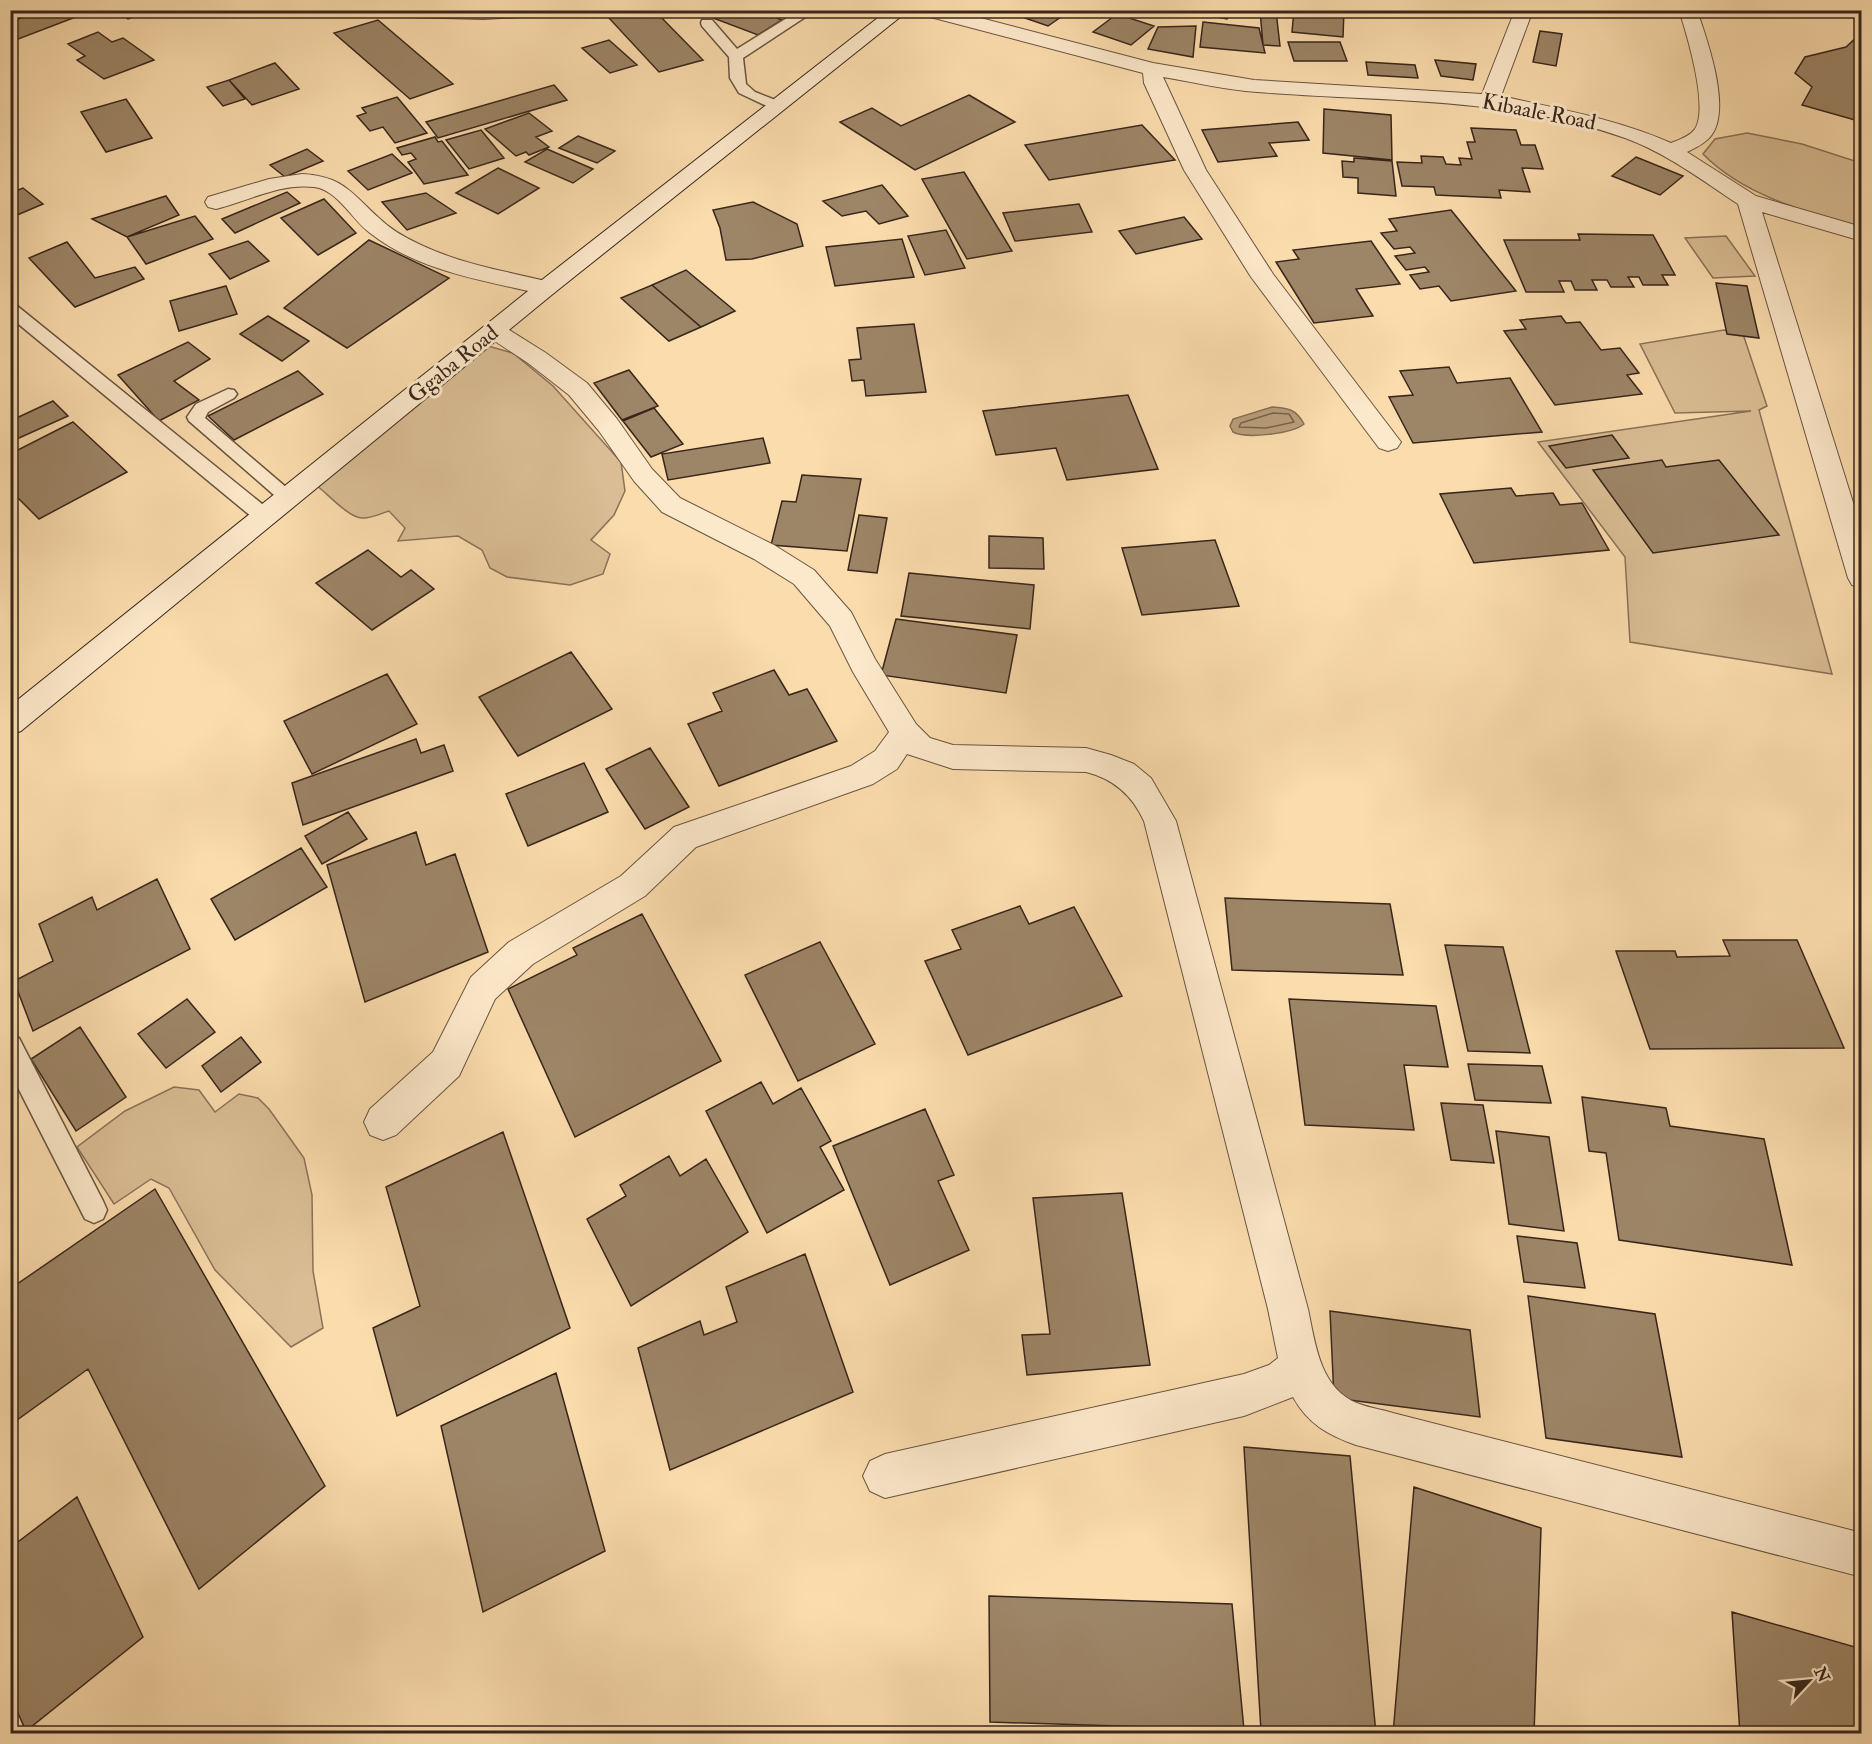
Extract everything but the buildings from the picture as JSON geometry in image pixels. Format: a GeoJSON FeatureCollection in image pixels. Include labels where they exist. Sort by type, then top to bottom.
{"type":"FeatureCollection","features":[{"type":"Feature","properties":{"kind":"street"},"geometry":{"type":"LineString","coordinates":[[368,10],[483,13],[539,10]]}},
{"type":"Feature","properties":{"kind":"street","name":"Ggaba Road"},"geometry":{"type":"LineString","coordinates":[[10,723],[546,288],[900,10]]}},
{"type":"Feature","properties":{"kind":"street","name":"Kibaale Road"},"geometry":{"type":"LineString","coordinates":[[926,10],[1152,69],[1254,86],[1490,100],[1599,124],[1633,134],[1671,151],[1748,201],[1862,234]]}},
{"type":"Feature","properties":{"kind":"street"},"geometry":{"type":"LineString","coordinates":[[1490,100],[1524,10]]}},
{"type":"Feature","properties":{"kind":"street"},"geometry":{"type":"LineString","coordinates":[[1671,151],[1694,140],[1705,131],[1708,117],[1708,98],[1701,49],[1688,10]]}},
{"type":"Feature","properties":{"kind":"street"},"geometry":{"type":"LineString","coordinates":[[1152,69],[1154,83],[1183,148],[1238,238],[1263,277],[1388,442]]}},
{"type":"Feature","properties":{"kind":"street"},"geometry":{"type":"LineString","coordinates":[[216,202],[289,182],[314,180],[332,184],[364,218],[381,231],[419,251],[459,267],[546,288]]}},
{"type":"Feature","properties":{"kind":"street"},"geometry":{"type":"LineString","coordinates":[[1748,201],[1862,578]]}},
{"type":"Feature","properties":{"kind":"street"},"geometry":{"type":"LineString","coordinates":[[495,331],[537,358],[578,389],[608,425],[643,475],[670,504],[764,552],[804,577],[841,620],[863,664],[905,733],[920,747],[953,757],[1086,760],[1106,764],[1124,773],[1144,789],[1152,801],[1169,855],[1288,1309],[1300,1366],[1314,1397],[1337,1415],[1393,1434],[1862,1555]]}},
{"type":"Feature","properties":{"kind":"street"},"geometry":{"type":"LineString","coordinates":[[383,1122],[446,1064],[483,988],[521,953],[633,886],[685,837],[862,775],[886,760],[905,733]]}},
{"type":"Feature","properties":{"kind":"street"},"geometry":{"type":"LineString","coordinates":[[885,1476],[1244,1395],[1282,1381],[1300,1366]]}},
{"type":"Feature","properties":{"kind":"lane"},"geometry":{"type":"LineString","coordinates":[[736,56],[810,10]]}},
{"type":"Feature","properties":{"kind":"lane"},"geometry":{"type":"LineString","coordinates":[[707,23],[736,56],[734,75],[738,85],[750,94],[778,106]]}},
{"type":"Feature","properties":{"kind":"lane"},"geometry":{"type":"LineString","coordinates":[[10,308],[265,517]]}},
{"type":"Feature","properties":{"kind":"lane"},"geometry":{"type":"LineString","coordinates":[[228,394],[202,408],[196,417],[198,421],[288,498]]}},
{"type":"Feature","properties":{"kind":"lane"},"geometry":{"type":"LineString","coordinates":[[10,1046],[94,1210]]}},
{"type":"Feature","properties":{"kind":"shaded area"},"geometry":{"type":"Polygon","coordinates":[[[1747,133],[1802,144],[1861,163],[1861,227],[1777,201],[1757,192],[1719,169],[1703,154],[1715,139],[1747,133]]]}},
{"type":"Feature","properties":{"kind":"shaded area"},"geometry":{"type":"Polygon","coordinates":[[[1726,236],[1755,276],[1713,278],[1685,238],[1726,236]]]}},
{"type":"Feature","properties":{"kind":"shaded area"},"geometry":{"type":"Polygon","coordinates":[[[1724,330],[1743,334],[1767,406],[1759,410],[1832,674],[1630,642],[1625,557],[1538,442],[1751,411],[1675,413],[1640,344],[1724,330]]]}},
{"type":"Feature","properties":{"kind":"shaded area"},"geometry":{"type":"Polygon","coordinates":[[[488,346],[513,353],[553,386],[621,462],[625,491],[614,515],[591,540],[610,554],[603,574],[570,585],[507,577],[490,568],[482,550],[458,536],[398,541],[405,528],[389,511],[369,518],[357,517],[345,510],[316,485],[488,346]]]}},
{"type":"Feature","properties":{"kind":"shaded area"},"geometry":{"type":"Polygon","coordinates":[[[174,1087],[199,1090],[215,1112],[239,1094],[258,1098],[269,1109],[304,1158],[312,1195],[313,1271],[323,1328],[291,1347],[215,1270],[169,1188],[151,1179],[114,1204],[77,1147],[125,1111],[174,1087]]]}},
{"type":"Feature","properties":{"kind":"water"},"geometry":{"type":"Polygon","coordinates":[[[1272,407],[1291,410],[1304,424],[1298,428],[1269,434],[1248,435],[1233,432],[1230,426],[1233,419],[1272,407]]]}}]}
